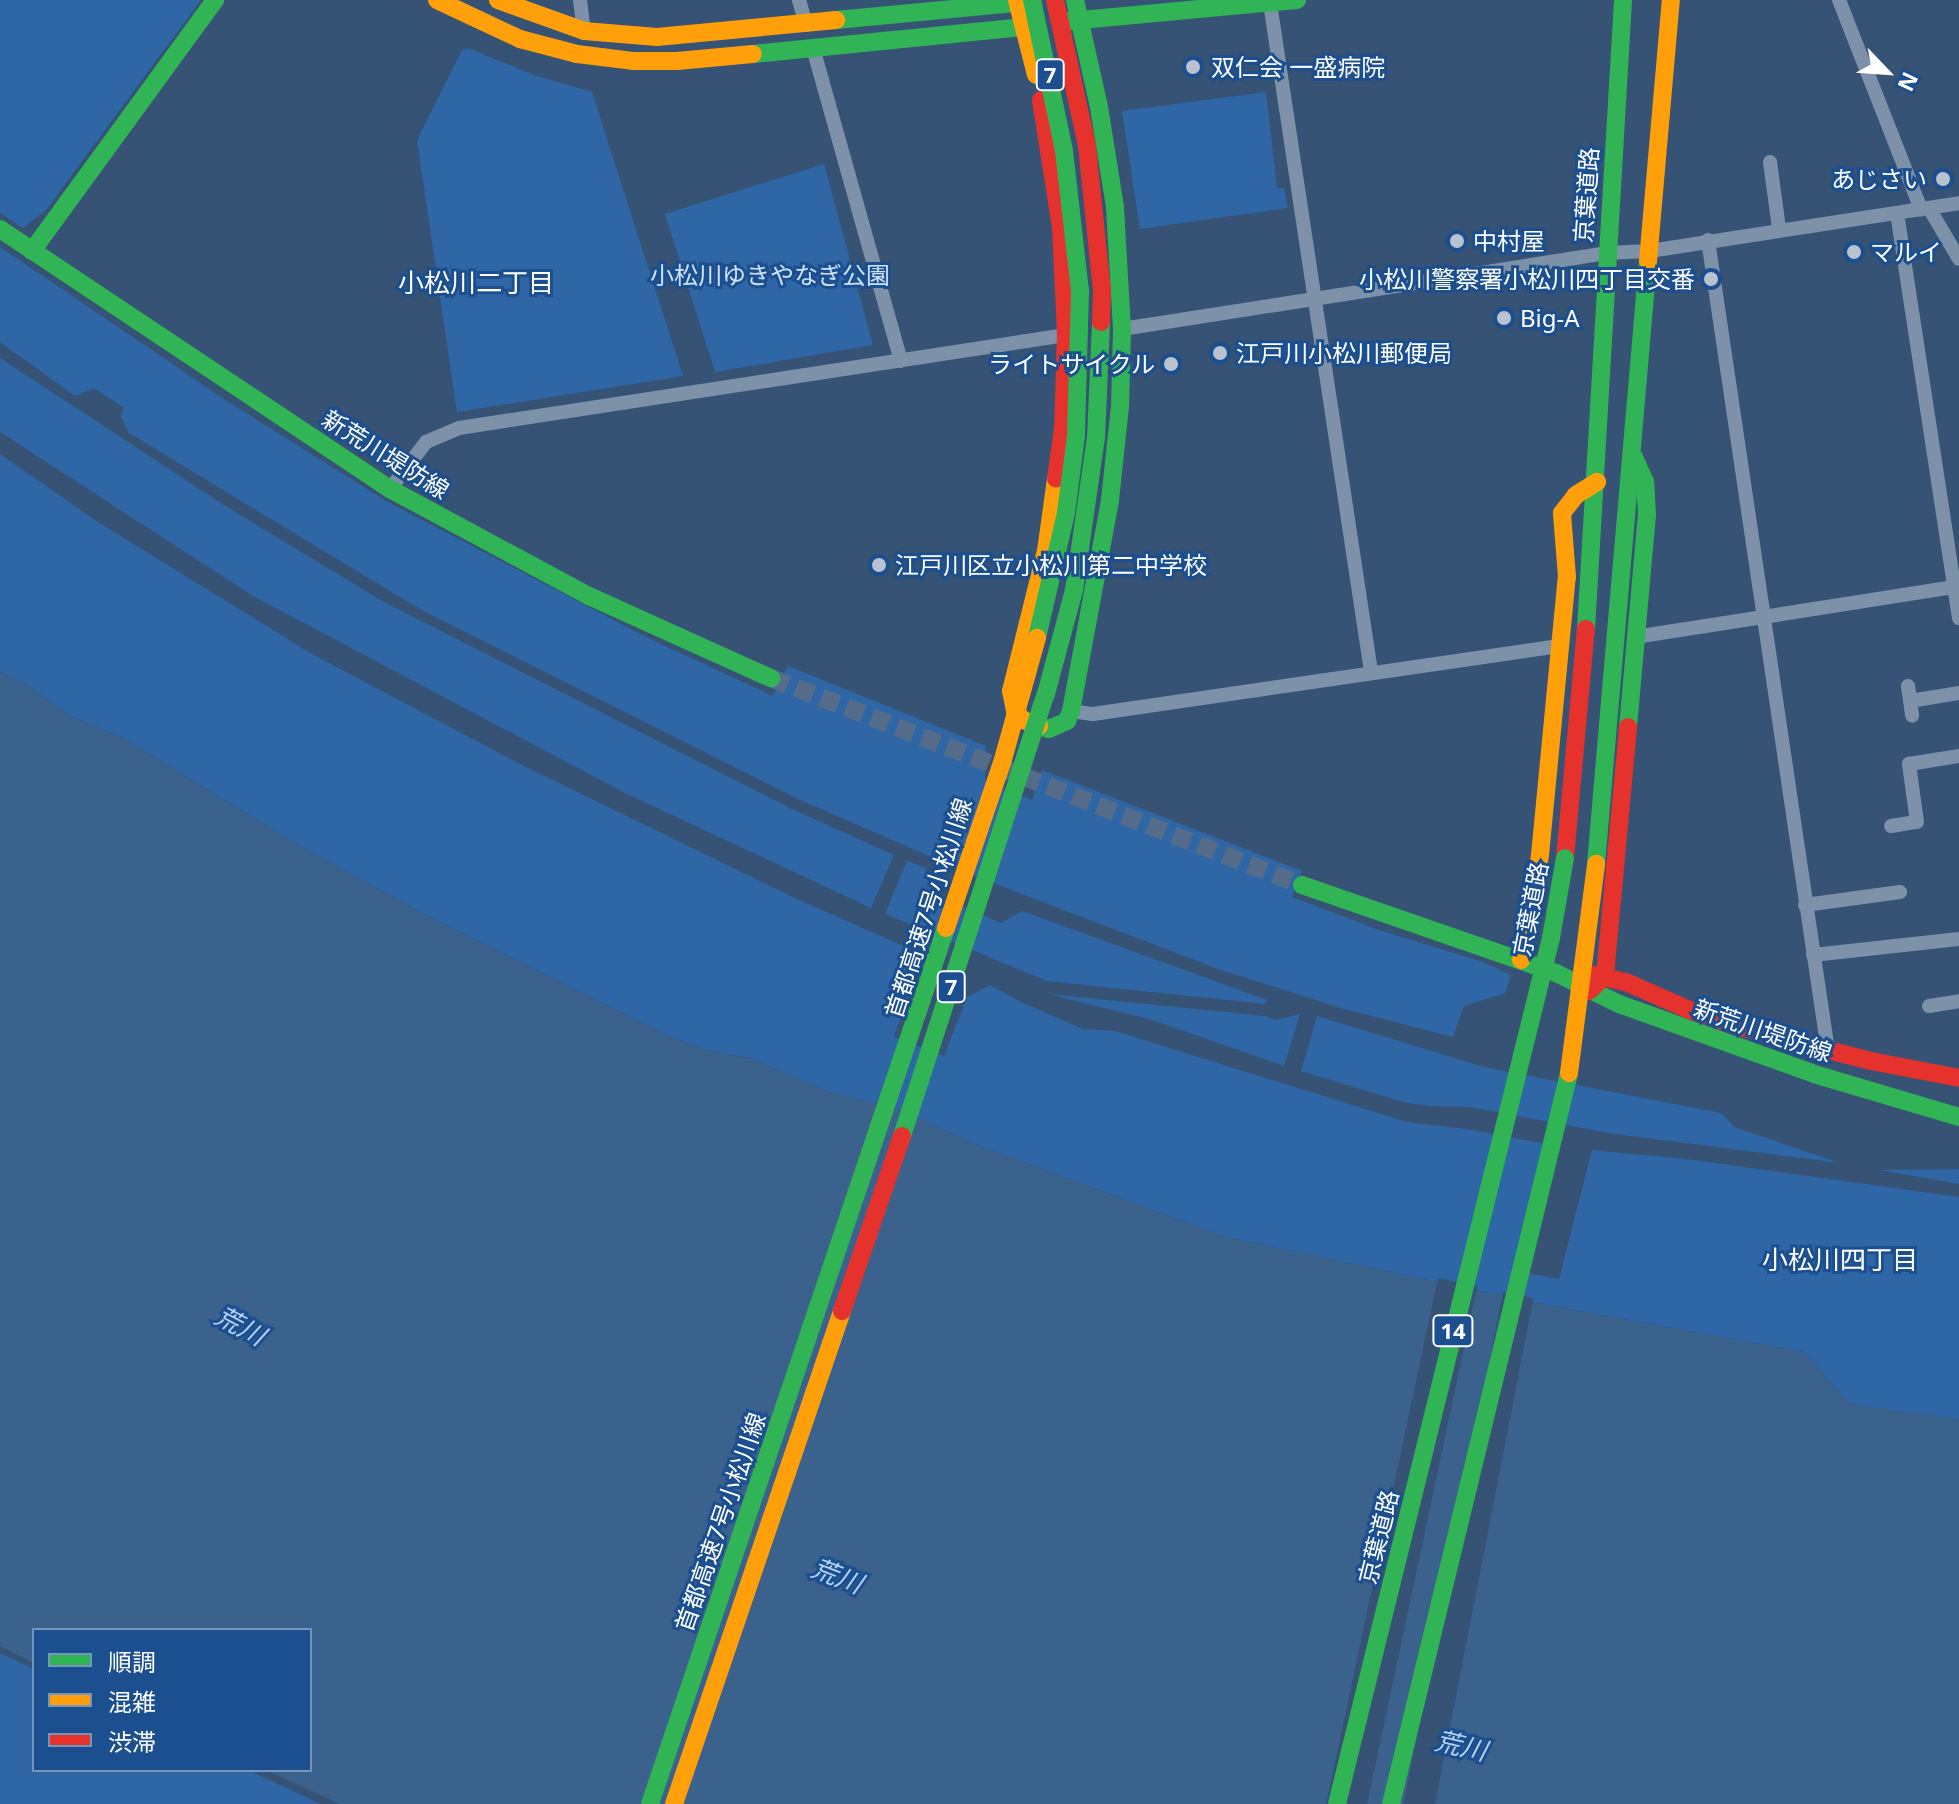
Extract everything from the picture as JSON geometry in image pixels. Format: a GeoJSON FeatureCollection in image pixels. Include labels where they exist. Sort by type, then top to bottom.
{"type":"FeatureCollection","features":[{"type":"Feature","properties":{"kind":"main road"},"geometry":{"type":"LineString","coordinates":[[32,251],[215,0]]}},
{"type":"Feature","properties":{"kind":"main road"},"geometry":{"type":"LineString","coordinates":[[437,0],[520,39],[598,58],[677,61],[1297,0]]}},
{"type":"Feature","properties":{"kind":"main road"},"geometry":{"type":"LineString","coordinates":[[498,0],[584,31],[657,37],[1042,0]]}},
{"type":"Feature","properties":{"kind":"main road","name":"首都高速7号小松川線"},"geometry":{"type":"LineString","coordinates":[[674,1804],[923,1075],[1046,694],[1074,590],[1096,438],[1102,291],[1087,146],[1055,0]]}},
{"type":"Feature","properties":{"kind":"main road"},"geometry":{"type":"LineString","coordinates":[[1022,1],[1024,27],[1045,117],[1061,228],[1066,335],[1063,429],[1053,510],[1011,691],[1015,711],[1034,725],[1059,727],[1071,711],[1110,500],[1120,407],[1122,329],[1108,158],[1075,0]]}},
{"type":"Feature","properties":{"kind":"main road","name":"京葉道路"},"geometry":{"type":"LineString","coordinates":[[1337,1804],[1551,938],[1565,858],[1597,482],[1606,253],[1623,0]]}},
{"type":"Feature","properties":{"kind":"main road","name":"14"},"geometry":{"type":"LineString","coordinates":[[1391,1804],[1570,1068],[1596,864],[1634,457],[1671,0]]}},
{"type":"Feature","properties":{"kind":"main road","name":"首都高速7号小松川線"},"geometry":{"type":"LineString","coordinates":[[650,1804],[997,777],[1052,585],[1076,436],[1080,291],[1064,151],[1022,1]]}},
{"type":"Feature","properties":{"kind":"main road","name":"新荒川堤防線"},"geometry":{"type":"LineString","coordinates":[[0,229],[390,489],[589,596],[771,678]]}},
{"type":"Feature","properties":{"kind":"main road"},"geometry":{"type":"LineString","coordinates":[[1589,991],[1605,976],[1647,516],[1645,482],[1634,457]]}},
{"type":"Feature","properties":{"kind":"main road"},"geometry":{"type":"LineString","coordinates":[[1521,960],[1540,855],[1567,577],[1562,513],[1576,495],[1597,482]]}},
{"type":"Feature","properties":{"kind":"main road","name":"新荒川堤防線"},"geometry":{"type":"LineString","coordinates":[[1302,885],[1521,960],[1631,1008],[1814,1074],[1959,1117]]}},
{"type":"Feature","properties":{"kind":"main road","name":"新荒川堤防線"},"geometry":{"type":"LineString","coordinates":[[1556,973],[1605,976],[1694,1012],[1828,1051],[1959,1078]]}},
{"type":"Feature","properties":{"kind":"main road"},"geometry":{"type":"LineString","coordinates":[[1631,1008],[1660,1006],[1694,1012]]}},
{"type":"Feature","properties":{"kind":"street"},"geometry":{"type":"LineString","coordinates":[[580,0],[584,31]]}},
{"type":"Feature","properties":{"kind":"street"},"geometry":{"type":"LineString","coordinates":[[799,0],[806,25]]}},
{"type":"Feature","properties":{"kind":"street"},"geometry":{"type":"LineString","coordinates":[[1839,0],[1925,209],[1959,259]]}},
{"type":"Feature","properties":{"kind":"street"},"geometry":{"type":"LineString","coordinates":[[1270,3],[1371,672]]}},
{"type":"Feature","properties":{"kind":"street"},"geometry":{"type":"LineString","coordinates":[[813,48],[901,361]]}},
{"type":"Feature","properties":{"kind":"street"},"geometry":{"type":"LineString","coordinates":[[1770,162],[1779,229]]}},
{"type":"Feature","properties":{"kind":"street"},"geometry":{"type":"LineString","coordinates":[[1122,329],[1316,301],[1606,253],[1650,251],[1959,203]]}},
{"type":"Feature","properties":{"kind":"street"},"geometry":{"type":"LineString","coordinates":[[1897,213],[1957,586],[1959,618]]}},
{"type":"Feature","properties":{"kind":"street"},"geometry":{"type":"LineString","coordinates":[[1708,240],[1828,1051]]}},
{"type":"Feature","properties":{"kind":"street"},"geometry":{"type":"LineString","coordinates":[[390,489],[426,442],[459,428],[1066,335]]}},
{"type":"Feature","properties":{"kind":"street"},"geometry":{"type":"LineString","coordinates":[[1635,637],[1957,586]]}},
{"type":"Feature","properties":{"kind":"street"},"geometry":{"type":"LineString","coordinates":[[1071,711],[1093,714],[1559,646]]}},
{"type":"Feature","properties":{"kind":"street"},"geometry":{"type":"LineString","coordinates":[[1910,701],[1959,693]]}},
{"type":"Feature","properties":{"kind":"street"},"geometry":{"type":"LineString","coordinates":[[1891,826],[1917,822],[1909,764],[1959,756]]}},
{"type":"Feature","properties":{"kind":"street"},"geometry":{"type":"LineString","coordinates":[[1805,905],[1900,892]]}},
{"type":"Feature","properties":{"kind":"street"},"geometry":{"type":"LineString","coordinates":[[1813,955],[1959,939]]}},
{"type":"Feature","properties":{"kind":"street"},"geometry":{"type":"LineString","coordinates":[[1929,1006],[1959,1001]]}},
{"type":"Feature","properties":{"kind":"green space"},"geometry":{"type":"Polygon","coordinates":[[[0,0],[201,0],[46,210],[23,228],[0,213],[0,0]]]}},
{"type":"Feature","properties":{"kind":"green space"},"geometry":{"type":"Polygon","coordinates":[[[468,48],[534,75],[592,92],[683,376],[457,412],[417,140],[462,50],[468,48]]]}},
{"type":"Feature","properties":{"kind":"green space"},"geometry":{"type":"Polygon","coordinates":[[[1266,92],[1277,188],[1284,188],[1288,208],[1140,229],[1122,111],[1266,92]]]}},
{"type":"Feature","properties":{"kind":"green space","name":"小松川ゆきやなぎ公園"},"geometry":{"type":"Polygon","coordinates":[[[824,164],[873,345],[715,372],[665,214],[824,164]]]}},
{"type":"Feature","properties":{"kind":"green space"},"geometry":{"type":"Polygon","coordinates":[[[0,247],[227,401],[386,501],[648,638],[773,696],[788,666],[986,746],[985,782],[1032,800],[1042,770],[1302,871],[1292,897],[1379,930],[1483,962],[1511,975],[1505,993],[1464,1006],[1453,1037],[1344,1009],[1218,969],[975,876],[798,799],[423,611],[129,433],[121,416],[124,408],[94,388],[75,396],[0,342],[0,247]]]}},
{"type":"Feature","properties":{"kind":"green space"},"geometry":{"type":"Polygon","coordinates":[[[0,358],[227,507],[382,601],[792,809],[894,855],[871,908],[623,792],[253,596],[0,432],[0,358]]]}},
{"type":"Feature","properties":{"kind":"green space"},"geometry":{"type":"Polygon","coordinates":[[[0,454],[98,522],[312,654],[520,764],[799,900],[906,947],[917,968],[894,1037],[944,1056],[967,997],[990,985],[1083,1029],[1115,1031],[1407,1122],[1466,1129],[1557,1146],[1528,1273],[1559,1279],[1592,1150],[1686,1159],[1959,1197],[1959,1421],[1850,1404],[1804,1352],[1551,1306],[1225,1237],[972,1143],[899,1109],[829,1092],[750,1058],[709,1051],[671,1037],[426,915],[300,846],[123,738],[70,716],[23,682],[0,672],[0,454]]]}},
{"type":"Feature","properties":{"kind":"green space"},"geometry":{"type":"Polygon","coordinates":[[[907,861],[926,868],[931,893],[1001,923],[1022,911],[1267,1000],[1265,1004],[1047,981],[885,914],[907,861]]]}},
{"type":"Feature","properties":{"kind":"green space"},"geometry":{"type":"Polygon","coordinates":[[[1048,994],[1265,1016],[1275,1020],[1300,1014],[1284,1066],[1149,1019],[1048,994]]]}},
{"type":"Feature","properties":{"kind":"green space"},"geometry":{"type":"Polygon","coordinates":[[[1317,1016],[1484,1067],[1721,1113],[1734,1127],[1840,1163],[1615,1134],[1469,1107],[1403,1102],[1301,1071],[1317,1016]]]}},
{"type":"Feature","properties":{"kind":"green space"},"geometry":{"type":"Polygon","coordinates":[[[1959,1169],[1959,1184],[1879,1170],[1959,1169]]]}},
{"type":"Feature","properties":{"kind":"green space"},"geometry":{"type":"Polygon","coordinates":[[[0,1653],[32,1668],[32,1772],[252,1772],[321,1804],[0,1804],[0,1653]]]}},
{"type":"Feature","properties":{"kind":"water","name":"荒川"},"geometry":{"type":"Polygon","coordinates":[[[0,672],[23,682],[70,716],[123,738],[300,846],[426,915],[671,1037],[709,1051],[750,1058],[829,1092],[899,1109],[972,1143],[1225,1237],[1551,1306],[1804,1352],[1850,1404],[1959,1419],[1959,1804],[340,1804],[270,1772],[312,1772],[312,1628],[32,1628],[32,1662],[0,1646],[0,672]]]}},
{"type":"Feature","properties":{"kind":"pier"},"geometry":{"type":"Polygon","coordinates":[[[1438,1278],[1477,1286],[1367,1804],[1326,1804],[1438,1278]]]}},
{"type":"Feature","properties":{"kind":"pier"},"geometry":{"type":"Polygon","coordinates":[[[1503,1292],[1533,1298],[1435,1804],[1403,1804],[1503,1292]]]}},
{"type":"Feature","properties":{"kind":"tunnel"},"geometry":{"type":"LineString","coordinates":[[771,678],[1302,885]]}},
{"type":"Feature","properties":{"kind":"traffic: fast"},"geometry":{"type":"LineString","coordinates":[[32,251],[215,0]]}},
{"type":"Feature","properties":{"kind":"traffic: fast"},"geometry":{"type":"LineString","coordinates":[[1032,0],[1064,151],[1080,291],[1076,436],[1066,513],[1037,638]]}},
{"type":"Feature","properties":{"kind":"traffic: fast"},"geometry":{"type":"LineString","coordinates":[[1039,726],[1049,729],[1067,721],[1071,711],[1110,500],[1120,407],[1122,329],[1115,207],[1099,107],[1075,0]]}},
{"type":"Feature","properties":{"kind":"traffic: fast"},"geometry":{"type":"LineString","coordinates":[[1070,21],[1297,0]]}},
{"type":"Feature","properties":{"kind":"traffic: fast"},"geometry":{"type":"LineString","coordinates":[[1586,629],[1623,0]]}},
{"type":"Feature","properties":{"kind":"traffic: fast"},"geometry":{"type":"LineString","coordinates":[[836,20],[1028,2]]}},
{"type":"Feature","properties":{"kind":"traffic: fast"},"geometry":{"type":"LineString","coordinates":[[753,54],[1033,26]]}},
{"type":"Feature","properties":{"kind":"traffic: fast"},"geometry":{"type":"LineString","coordinates":[[0,229],[390,489],[589,596],[771,678]]}},
{"type":"Feature","properties":{"kind":"traffic: fast"},"geometry":{"type":"LineString","coordinates":[[1596,864],[1648,261]]}},
{"type":"Feature","properties":{"kind":"traffic: fast"},"geometry":{"type":"LineString","coordinates":[[902,1136],[1046,694],[1074,590],[1096,438],[1101,322]]}},
{"type":"Feature","properties":{"kind":"traffic: fast"},"geometry":{"type":"LineString","coordinates":[[1628,727],[1647,516],[1645,482],[1634,457]]}},
{"type":"Feature","properties":{"kind":"traffic: fast"},"geometry":{"type":"LineString","coordinates":[[1337,1804],[1551,938],[1565,858]]}},
{"type":"Feature","properties":{"kind":"traffic: fast"},"geometry":{"type":"LineString","coordinates":[[1302,885],[1556,973],[1619,1004],[1814,1074],[1959,1117]]}},
{"type":"Feature","properties":{"kind":"traffic: fast"},"geometry":{"type":"LineString","coordinates":[[650,1804],[946,928]]}},
{"type":"Feature","properties":{"kind":"traffic: fast"},"geometry":{"type":"LineString","coordinates":[[1391,1804],[1569,1073]]}},
{"type":"Feature","properties":{"kind":"traffic: slow"},"geometry":{"type":"LineString","coordinates":[[437,0],[520,39],[577,54],[633,61],[677,61],[753,54]]}},
{"type":"Feature","properties":{"kind":"traffic: slow"},"geometry":{"type":"LineString","coordinates":[[498,0],[584,31],[657,37],[836,20]]}},
{"type":"Feature","properties":{"kind":"traffic: slow"},"geometry":{"type":"LineString","coordinates":[[1017,0],[1036,75]]}},
{"type":"Feature","properties":{"kind":"traffic: slow"},"geometry":{"type":"LineString","coordinates":[[1648,261],[1671,0]]}},
{"type":"Feature","properties":{"kind":"traffic: slow"},"geometry":{"type":"LineString","coordinates":[[1039,726],[1023,720],[1015,711],[1011,691],[1046,551],[1056,479]]}},
{"type":"Feature","properties":{"kind":"traffic: slow"},"geometry":{"type":"LineString","coordinates":[[1521,960],[1540,855],[1567,577],[1562,513],[1576,495],[1597,482]]}},
{"type":"Feature","properties":{"kind":"traffic: slow"},"geometry":{"type":"LineString","coordinates":[[946,928],[1002,763],[1037,638]]}},
{"type":"Feature","properties":{"kind":"traffic: slow"},"geometry":{"type":"LineString","coordinates":[[1569,1073],[1596,864]]}},
{"type":"Feature","properties":{"kind":"traffic: slow"},"geometry":{"type":"LineString","coordinates":[[674,1804],[842,1311]]}},
{"type":"Feature","properties":{"kind":"traffic: jam"},"geometry":{"type":"LineString","coordinates":[[1055,0],[1087,146],[1102,291],[1101,322]]}},
{"type":"Feature","properties":{"kind":"traffic: jam"},"geometry":{"type":"LineString","coordinates":[[1041,100],[1061,228],[1066,335],[1063,429],[1056,479]]}},
{"type":"Feature","properties":{"kind":"traffic: jam"},"geometry":{"type":"LineString","coordinates":[[1565,858],[1586,629]]}},
{"type":"Feature","properties":{"kind":"traffic: jam"},"geometry":{"type":"LineString","coordinates":[[1589,991],[1605,976],[1628,727]]}},
{"type":"Feature","properties":{"kind":"traffic: jam"},"geometry":{"type":"LineString","coordinates":[[1595,975],[1626,982],[1694,1012],[1744,1028],[1871,1061],[1959,1078]]}},
{"type":"Feature","properties":{"kind":"traffic: jam"},"geometry":{"type":"LineString","coordinates":[[842,1311],[902,1136]]}},
{"type":"Feature","properties":{"kind":"place","name":"双仁会 一盛病院"},"geometry":{"type":"Point","coordinates":[1193,67]}},
{"type":"Feature","properties":{"kind":"place","name":"あじさい"},"geometry":{"type":"Point","coordinates":[1943,179]}},
{"type":"Feature","properties":{"kind":"place","name":"中村屋"},"geometry":{"type":"Point","coordinates":[1457,241]}},
{"type":"Feature","properties":{"kind":"place","name":"マルイ"},"geometry":{"type":"Point","coordinates":[1854,252]}},
{"type":"Feature","properties":{"kind":"place","name":"小松川警察署小松川四丁目交番"},"geometry":{"type":"Point","coordinates":[1711,279]}},
{"type":"Feature","properties":{"kind":"place","name":"Big-A"},"geometry":{"type":"Point","coordinates":[1504,318]}},
{"type":"Feature","properties":{"kind":"place","name":"江戸川小松川郵便局"},"geometry":{"type":"Point","coordinates":[1220,353]}},
{"type":"Feature","properties":{"kind":"place","name":"ライトサイクル"},"geometry":{"type":"Point","coordinates":[1171,364]}},
{"type":"Feature","properties":{"kind":"place","name":"江戸川区立小松川第二中学校"},"geometry":{"type":"Point","coordinates":[879,565]}},
{"type":"Feature","properties":{"kind":"district","name":"小松川二丁目"},"geometry":{"type":"Point","coordinates":[476,283]}},
{"type":"Feature","properties":{"kind":"district","name":"小松川四丁目"},"geometry":{"type":"Point","coordinates":[1840,1260]}}]}
